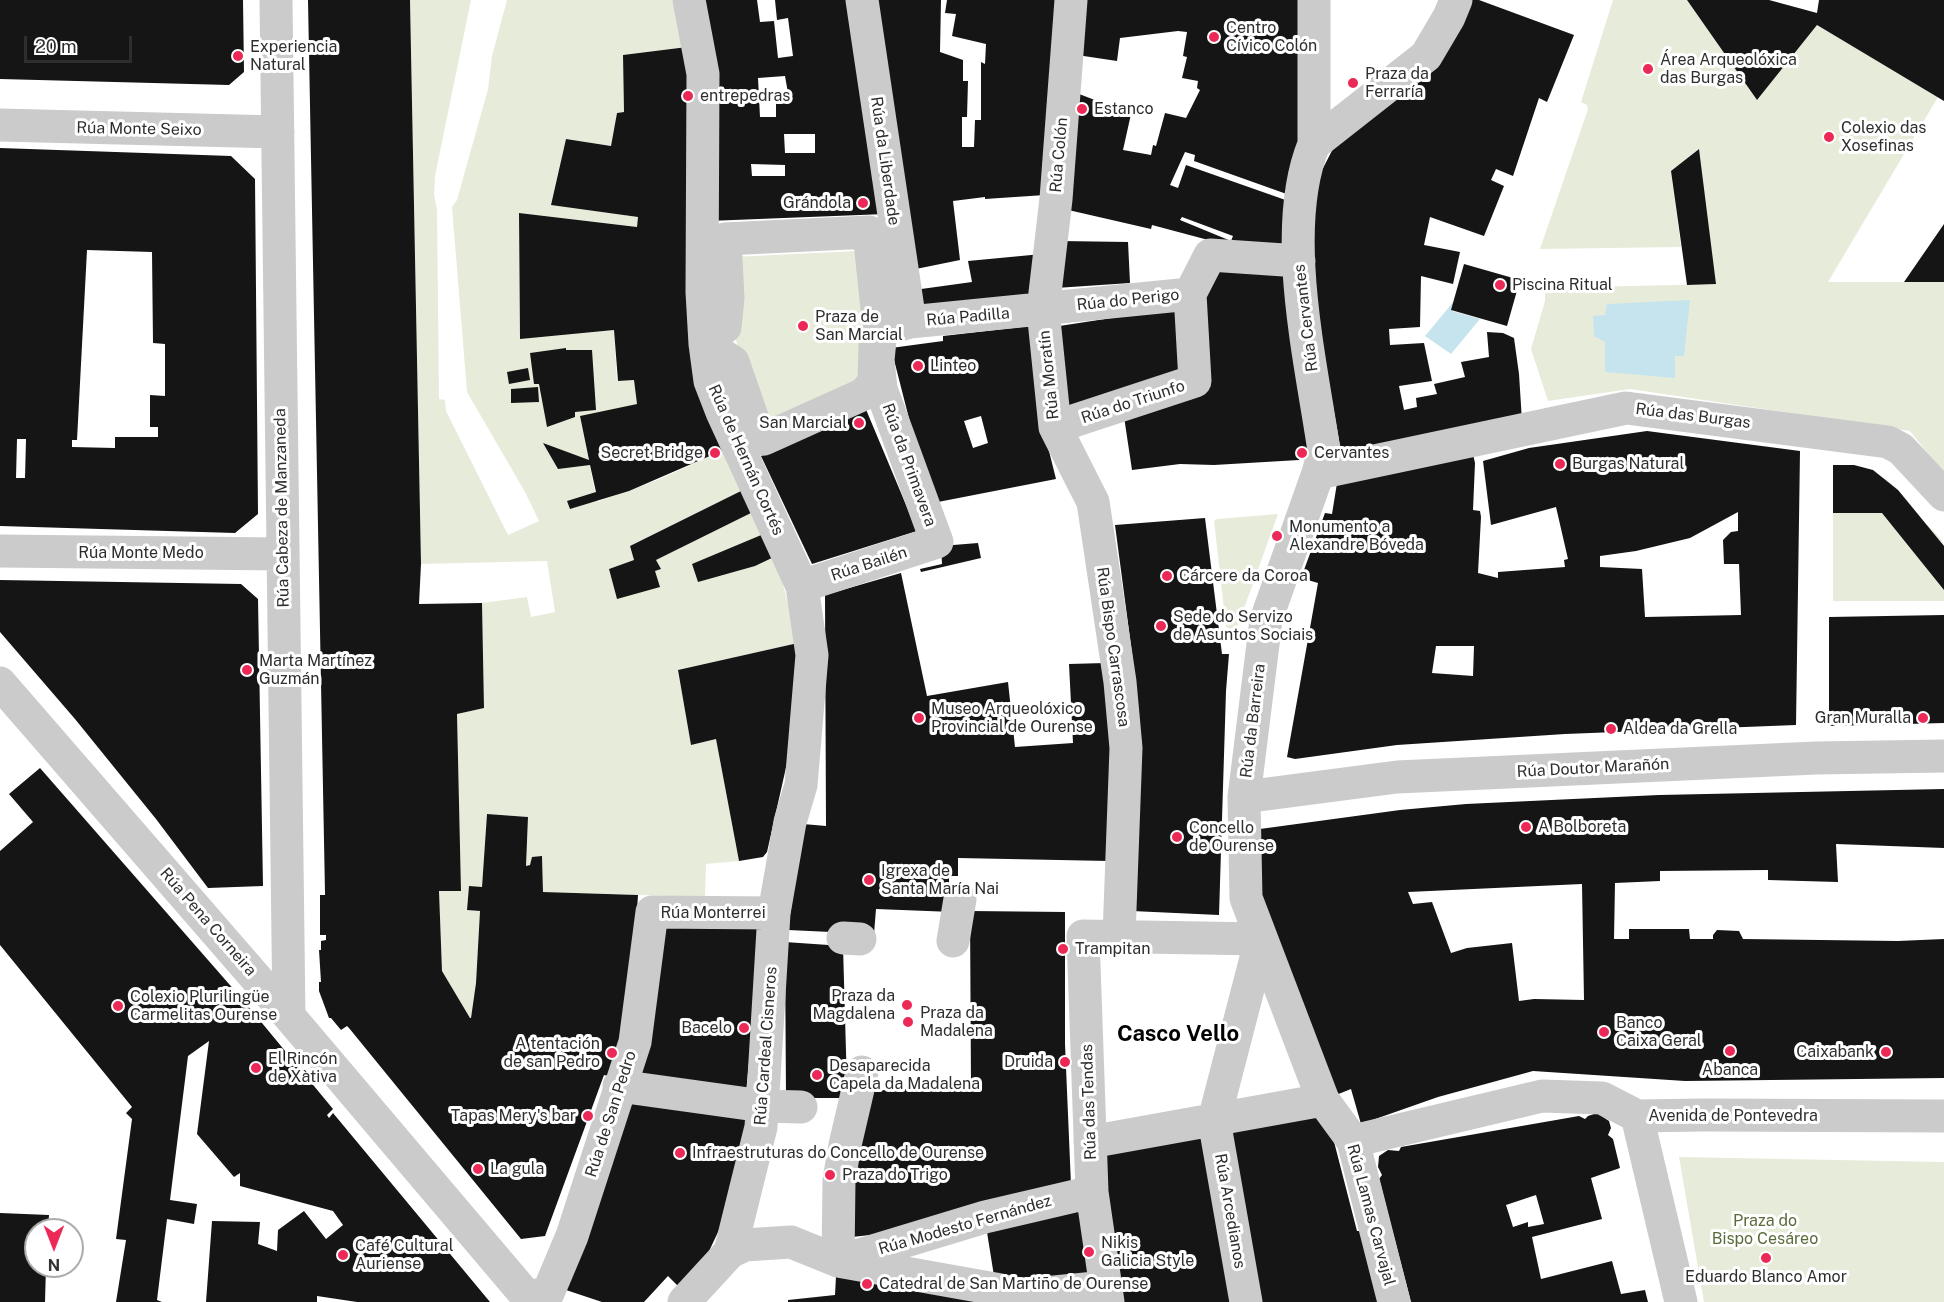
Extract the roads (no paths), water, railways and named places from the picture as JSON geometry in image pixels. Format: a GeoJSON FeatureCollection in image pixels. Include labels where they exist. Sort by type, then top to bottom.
{"type":"FeatureCollection","features":[{"type":"Feature","properties":{"kind":"street","name":"Rúa Cabeza de Manzaneda"},"geometry":{"type":"LineString","coordinates":[[276,0],[289,1016]]}},
{"type":"Feature","properties":{"kind":"street","name":"Rúa de Hernán Cortés"},"geometry":{"type":"LineString","coordinates":[[688,0],[703,74],[701,244],[705,341],[710,381],[802,586],[812,655],[801,785],[790,822],[774,913]]}},
{"type":"Feature","properties":{"kind":"street","name":"Rúa da Liberdade"},"geometry":{"type":"LineString","coordinates":[[862,0],[910,322]]}},
{"type":"Feature","properties":{"kind":"street","name":"Rúa Colón"},"geometry":{"type":"LineString","coordinates":[[1043,310],[1056,198],[1071,0]]}},
{"type":"Feature","properties":{"kind":"street","name":"Rúa Cervantes"},"geometry":{"type":"LineString","coordinates":[[1314,0],[1311,152],[1299,215],[1299,261],[1324,451],[1318,473]]}},
{"type":"Feature","properties":{"kind":"street"},"geometry":{"type":"LineString","coordinates":[[1311,152],[1426,56],[1449,17],[1456,0]]}},
{"type":"Feature","properties":{"kind":"street","name":"Rúa Monte Seixo"},"geometry":{"type":"LineString","coordinates":[[0,125],[278,132]]}},
{"type":"Feature","properties":{"kind":"street"},"geometry":{"type":"LineString","coordinates":[[869,232],[879,328],[875,344],[874,382],[864,393],[764,439],[758,434],[733,362],[705,341],[725,327],[728,298],[725,239],[869,232]]}},
{"type":"Feature","properties":{"kind":"street","name":"Rúa do Perigo"},"geometry":{"type":"LineString","coordinates":[[1043,310],[1190,294],[1210,255],[1299,261]]}},
{"type":"Feature","properties":{"kind":"street","name":"Rúa do Triunfo"},"geometry":{"type":"LineString","coordinates":[[1055,427],[1195,381],[1190,294]]}},
{"type":"Feature","properties":{"kind":"street","name":"Rúa Padilla"},"geometry":{"type":"LineString","coordinates":[[881,389],[878,360],[881,330],[910,322],[1043,310]]}},
{"type":"Feature","properties":{"kind":"street","name":"Rúa Moratín"},"geometry":{"type":"LineString","coordinates":[[1043,310],[1055,427],[1093,502]]}},
{"type":"Feature","properties":{"kind":"street","name":"Rúa da Primavera"},"geometry":{"type":"LineString","coordinates":[[881,389],[937,542]]}},
{"type":"Feature","properties":{"kind":"street","name":"Rúa das Burgas"},"geometry":{"type":"LineString","coordinates":[[1318,473],[1626,408],[1888,442],[1901,449],[1944,495]]}},
{"type":"Feature","properties":{"kind":"street","name":"Rúa da Barreira"},"geometry":{"type":"LineString","coordinates":[[1318,473],[1266,620],[1244,797],[1246,898],[1323,1100]]}},
{"type":"Feature","properties":{"kind":"street","name":"Rúa Bispo Carrascosa"},"geometry":{"type":"LineString","coordinates":[[1093,502],[1120,682],[1126,748],[1119,936]]}},
{"type":"Feature","properties":{"kind":"street","name":"Rúa Bailén"},"geometry":{"type":"LineString","coordinates":[[802,586],[937,542]]}},
{"type":"Feature","properties":{"kind":"street","name":"Rúa Monte Medo"},"geometry":{"type":"LineString","coordinates":[[0,551],[282,554]]}},
{"type":"Feature","properties":{"kind":"street","name":"Rúa Pena Corneira"},"geometry":{"type":"LineString","coordinates":[[0,683],[289,1016],[537,1296]]}},
{"type":"Feature","properties":{"kind":"street","name":"Rúa Doutor Marañón"},"geometry":{"type":"LineString","coordinates":[[1244,797],[1397,777],[1816,758],[1944,756]]}},
{"type":"Feature","properties":{"kind":"street"},"geometry":{"type":"LineString","coordinates":[[953,941],[960,898]]}},
{"type":"Feature","properties":{"kind":"street","name":"Rúa Monterrei"},"geometry":{"type":"LineString","coordinates":[[652,912],[774,913]]}},
{"type":"Feature","properties":{"kind":"street","name":"Rúa de San Pedro"},"geometry":{"type":"LineString","coordinates":[[537,1296],[572,1236],[635,1042],[652,912]]}},
{"type":"Feature","properties":{"kind":"street","name":"Rúa Cardeal Cisneros"},"geometry":{"type":"LineString","coordinates":[[684,1302],[730,1252],[761,1127],[774,913]]}},
{"type":"Feature","properties":{"kind":"street","name":"Rúa das Tendas"},"geometry":{"type":"LineString","coordinates":[[1107,1294],[1092,1192],[1083,936],[1119,936]]}},
{"type":"Feature","properties":{"kind":"street"},"geometry":{"type":"LineString","coordinates":[[1119,936],[1262,939],[1214,1120]]}},
{"type":"Feature","properties":{"kind":"street"},"geometry":{"type":"LineString","coordinates":[[838,1262],[839,1180],[848,1107],[862,1072]]}},
{"type":"Feature","properties":{"kind":"street"},"geometry":{"type":"LineString","coordinates":[[619,1086],[763,1106],[801,1107]]}},
{"type":"Feature","properties":{"kind":"street","name":"Avenida de Pontevedra"},"geometry":{"type":"LineString","coordinates":[[1353,1141],[1542,1096],[1602,1098],[1637,1116],[1944,1116]]}},
{"type":"Feature","properties":{"kind":"street"},"geometry":{"type":"LineString","coordinates":[[1090,1142],[1323,1100]]}},
{"type":"Feature","properties":{"kind":"street","name":"Rúa Lamas Carvajal"},"geometry":{"type":"LineString","coordinates":[[1323,1100],[1353,1141],[1394,1302]]}},
{"type":"Feature","properties":{"kind":"street"},"geometry":{"type":"LineString","coordinates":[[1637,1116],[1681,1302]]}},
{"type":"Feature","properties":{"kind":"street","name":"Rúa Arcedianos"},"geometry":{"type":"LineString","coordinates":[[1214,1120],[1246,1302]]}},
{"type":"Feature","properties":{"kind":"street","name":"Rúa Modesto Fernández"},"geometry":{"type":"LineString","coordinates":[[838,1262],[985,1217],[1092,1192]]}},
{"type":"Feature","properties":{"kind":"street"},"geometry":{"type":"LineString","coordinates":[[730,1252],[745,1245],[791,1242],[838,1262],[995,1288],[1023,1295],[1107,1294]]}},
{"type":"Feature","properties":{"kind":"water"},"geometry":{"type":"Polygon","coordinates":[[[1690,300],[1684,356],[1675,356],[1675,378],[1605,372],[1605,342],[1594,336],[1593,316],[1605,315],[1607,304],[1690,300]]]}},
{"type":"Feature","properties":{"kind":"water"},"geometry":{"type":"Polygon","coordinates":[[[1454,301],[1452,311],[1480,319],[1451,354],[1425,336],[1454,301]]]}},
{"type":"Feature","properties":{"kind":"place","name":"Centro Cívico Colón"},"geometry":{"type":"Point","coordinates":[1214,37]}},
{"type":"Feature","properties":{"kind":"place","name":"Experiencia Natural"},"geometry":{"type":"Point","coordinates":[238,56]}},
{"type":"Feature","properties":{"kind":"place","name":"Área Arqueolóxica das Burgas"},"geometry":{"type":"Point","coordinates":[1648,69]}},
{"type":"Feature","properties":{"kind":"place","name":"Praza da Ferraría"},"geometry":{"type":"Point","coordinates":[1353,83]}},
{"type":"Feature","properties":{"kind":"place","name":"entrepedras"},"geometry":{"type":"Point","coordinates":[688,96]}},
{"type":"Feature","properties":{"kind":"place","name":"Estanco"},"geometry":{"type":"Point","coordinates":[1082,109]}},
{"type":"Feature","properties":{"kind":"place","name":"Colexio das Xosefinas"},"geometry":{"type":"Point","coordinates":[1829,137]}},
{"type":"Feature","properties":{"kind":"place","name":"Grándola"},"geometry":{"type":"Point","coordinates":[863,203]}},
{"type":"Feature","properties":{"kind":"place","name":"Piscina Ritual"},"geometry":{"type":"Point","coordinates":[1500,285]}},
{"type":"Feature","properties":{"kind":"place","name":"Praza de San Marcial"},"geometry":{"type":"Point","coordinates":[803,326]}},
{"type":"Feature","properties":{"kind":"place","name":"Linteo"},"geometry":{"type":"Point","coordinates":[918,366]}},
{"type":"Feature","properties":{"kind":"place","name":"San Marcial"},"geometry":{"type":"Point","coordinates":[859,423]}},
{"type":"Feature","properties":{"kind":"place","name":"Secret Bridge"},"geometry":{"type":"Point","coordinates":[715,453]}},
{"type":"Feature","properties":{"kind":"place","name":"Cervantes"},"geometry":{"type":"Point","coordinates":[1302,453]}},
{"type":"Feature","properties":{"kind":"place","name":"Burgas Natural"},"geometry":{"type":"Point","coordinates":[1560,464]}},
{"type":"Feature","properties":{"kind":"place","name":"Monumento a Alexandre Bóveda"},"geometry":{"type":"Point","coordinates":[1277,536]}},
{"type":"Feature","properties":{"kind":"place","name":"Cárcere da Coroa"},"geometry":{"type":"Point","coordinates":[1167,576]}},
{"type":"Feature","properties":{"kind":"place","name":"Sede do Servizo de Asuntos Sociais"},"geometry":{"type":"Point","coordinates":[1161,626]}},
{"type":"Feature","properties":{"kind":"place","name":"Marta Martínez Guzmán"},"geometry":{"type":"Point","coordinates":[247,670]}},
{"type":"Feature","properties":{"kind":"place","name":"Museo Arqueolóxico Provincial de Ourense"},"geometry":{"type":"Point","coordinates":[919,718]}},
{"type":"Feature","properties":{"kind":"place","name":"Gran Muralla"},"geometry":{"type":"Point","coordinates":[1923,718]}},
{"type":"Feature","properties":{"kind":"place","name":"Aldea da Grella"},"geometry":{"type":"Point","coordinates":[1611,729]}},
{"type":"Feature","properties":{"kind":"place","name":"A Bolboreta"},"geometry":{"type":"Point","coordinates":[1526,827]}},
{"type":"Feature","properties":{"kind":"place","name":"Concello de Ourense"},"geometry":{"type":"Point","coordinates":[1177,837]}},
{"type":"Feature","properties":{"kind":"place","name":"Igrexa de Santa María Nai"},"geometry":{"type":"Point","coordinates":[869,880]}},
{"type":"Feature","properties":{"kind":"place","name":"Trampitan"},"geometry":{"type":"Point","coordinates":[1063,949]}},
{"type":"Feature","properties":{"kind":"place","name":"Praza da Magdalena"},"geometry":{"type":"Point","coordinates":[907,1005]}},
{"type":"Feature","properties":{"kind":"place","name":"Colexio Plurilingüe Carmelitas Ourense"},"geometry":{"type":"Point","coordinates":[118,1006]}},
{"type":"Feature","properties":{"kind":"place","name":"Praza da Madalena"},"geometry":{"type":"Point","coordinates":[908,1022]}},
{"type":"Feature","properties":{"kind":"place","name":"Bacelo"},"geometry":{"type":"Point","coordinates":[744,1028]}},
{"type":"Feature","properties":{"kind":"place","name":"Banco Caixa Geral"},"geometry":{"type":"Point","coordinates":[1604,1032]}},
{"type":"Feature","properties":{"kind":"place","name":"Abanca"},"geometry":{"type":"Point","coordinates":[1730,1051]}},
{"type":"Feature","properties":{"kind":"place","name":"Caixabank"},"geometry":{"type":"Point","coordinates":[1886,1052]}},
{"type":"Feature","properties":{"kind":"place","name":"A tentación de san Pedro"},"geometry":{"type":"Point","coordinates":[612,1053]}},
{"type":"Feature","properties":{"kind":"place","name":"Druida"},"geometry":{"type":"Point","coordinates":[1065,1062]}},
{"type":"Feature","properties":{"kind":"place","name":"El Rincón de Xàtiva"},"geometry":{"type":"Point","coordinates":[256,1068]}},
{"type":"Feature","properties":{"kind":"place","name":"Desaparecida Capela da Madalena"},"geometry":{"type":"Point","coordinates":[817,1075]}},
{"type":"Feature","properties":{"kind":"place","name":"Tapas Mery's bar"},"geometry":{"type":"Point","coordinates":[588,1116]}},
{"type":"Feature","properties":{"kind":"place","name":"Infraestruturas do Concello de Ourense"},"geometry":{"type":"Point","coordinates":[680,1153]}},
{"type":"Feature","properties":{"kind":"place","name":"La gula"},"geometry":{"type":"Point","coordinates":[478,1169]}},
{"type":"Feature","properties":{"kind":"place","name":"Praza do Trigo"},"geometry":{"type":"Point","coordinates":[830,1175]}},
{"type":"Feature","properties":{"kind":"place","name":"Nikis Galicia Style"},"geometry":{"type":"Point","coordinates":[1089,1252]}},
{"type":"Feature","properties":{"kind":"place","name":"Café Cultural Auriense"},"geometry":{"type":"Point","coordinates":[343,1255]}},
{"type":"Feature","properties":{"kind":"place","name":"Eduardo Blanco Amor"},"geometry":{"type":"Point","coordinates":[1766,1258]}},
{"type":"Feature","properties":{"kind":"place","name":"Catedral de San Martiño de Ourense"},"geometry":{"type":"Point","coordinates":[867,1284]}},
{"type":"Feature","properties":{"kind":"district","name":"Casco Vello"},"geometry":{"type":"Point","coordinates":[1178,1034]}},
{"type":"Feature","properties":{"kind":"park label","name":"Praza do Bispo Cesáreo"},"geometry":{"type":"Point","coordinates":[1765,1230]}}]}
